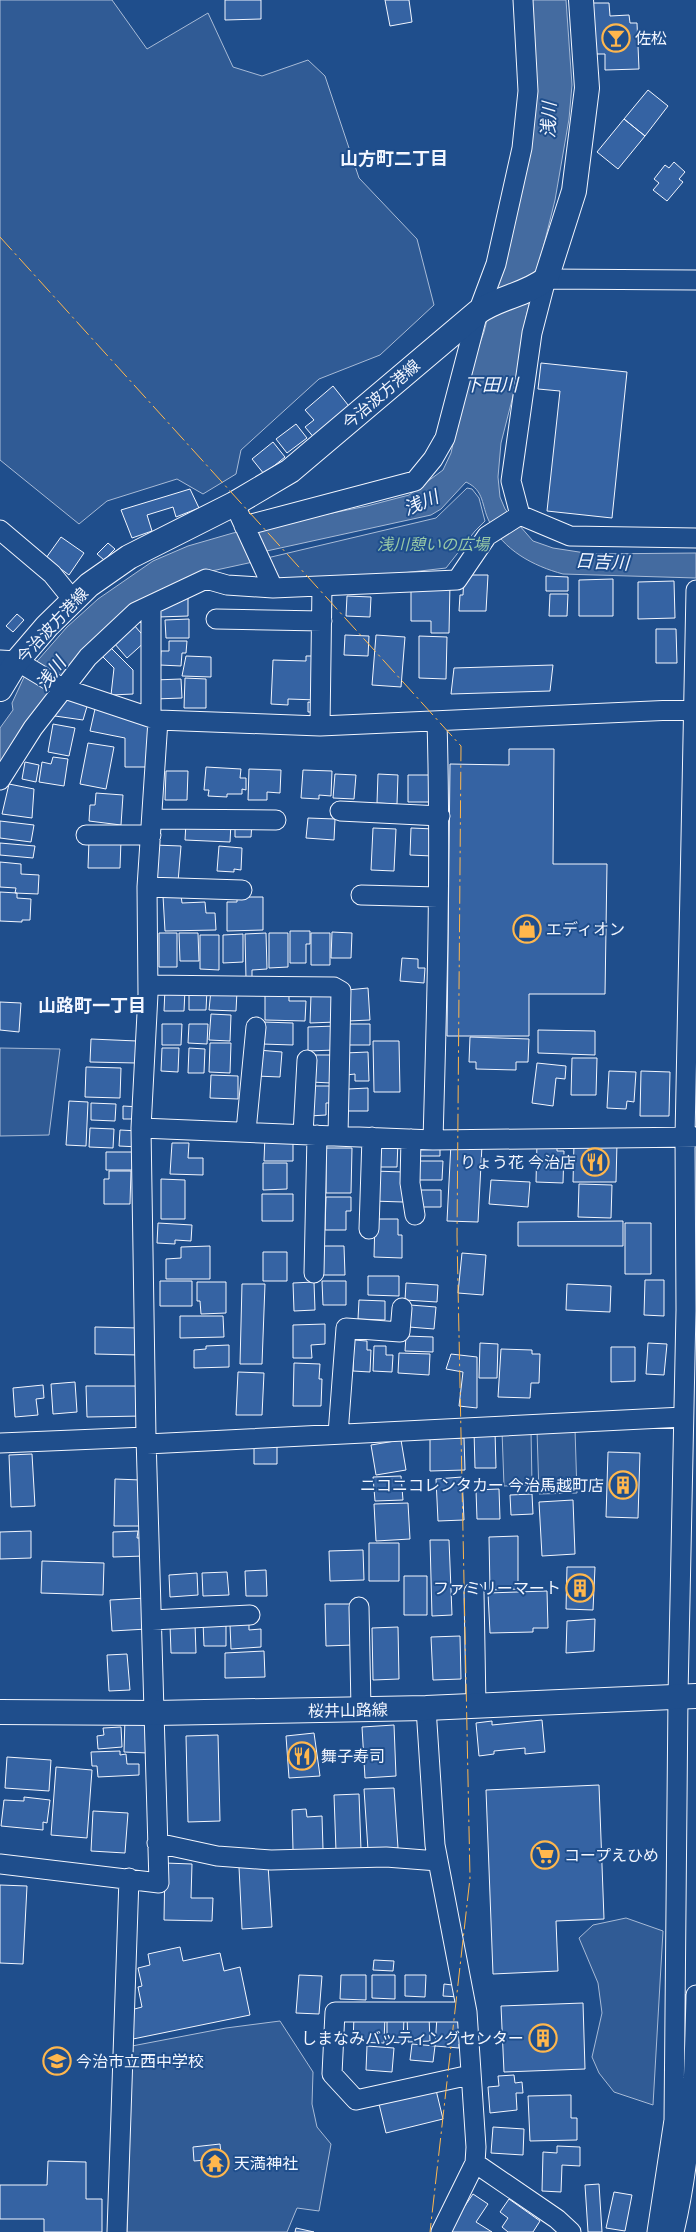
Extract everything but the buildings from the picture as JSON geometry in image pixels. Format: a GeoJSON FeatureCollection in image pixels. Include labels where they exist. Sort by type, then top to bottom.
{"type":"FeatureCollection","features":[{"type":"Feature","properties":{"kind":"main road"},"geometry":{"type":"LineString","coordinates":[[541,283],[574,191],[588,88],[581,0]]}},
{"type":"Feature","properties":{"kind":"main road","name":"今治波方港線"},"geometry":{"type":"LineString","coordinates":[[0,690],[17,664],[48,626],[89,585],[129,557],[234,504],[290,471],[485,308],[541,283]]}},
{"type":"Feature","properties":{"kind":"main road","name":"桜井山路線"},"geometry":{"type":"LineString","coordinates":[[0,1712],[426,1708],[687,1696]]}},
{"type":"Feature","properties":{"kind":"street"},"geometry":{"type":"LineString","coordinates":[[244,526],[415,481],[433,459],[445,438],[485,308],[522,148],[528,90],[523,0]]}},
{"type":"Feature","properties":{"kind":"street"},"geometry":{"type":"LineString","coordinates":[[520,515],[511,481],[541,283],[696,280]]}},
{"type":"Feature","properties":{"kind":"street"},"geometry":{"type":"LineString","coordinates":[[234,504],[273,588]]}},
{"type":"Feature","properties":{"kind":"street"},"geometry":{"type":"LineString","coordinates":[[0,780],[33,728],[62,688],[88,658],[136,612],[206,579],[227,585],[273,588],[456,580],[487,536],[520,515]]}},
{"type":"Feature","properties":{"kind":"street"},"geometry":{"type":"LineString","coordinates":[[520,515],[570,536],[696,538]]}},
{"type":"Feature","properties":{"kind":"street"},"geometry":{"type":"LineString","coordinates":[[0,530],[52,574],[73,600]]}},
{"type":"Feature","properties":{"kind":"street"},"geometry":{"type":"LineString","coordinates":[[320,726],[322,586]]}},
{"type":"Feature","properties":{"kind":"street"},"geometry":{"type":"LineString","coordinates":[[656,2232],[674,2120],[687,1696],[686,1310],[691,1137],[696,590]]}},
{"type":"Feature","properties":{"kind":"street"},"geometry":{"type":"LineString","coordinates":[[0,1864],[159,1883],[146,1440],[141,1128],[148,985],[147,887],[152,827],[154,718],[151,605]]}},
{"type":"Feature","properties":{"kind":"street"},"geometry":{"type":"LineString","coordinates":[[216,619],[322,621]]}},
{"type":"Feature","properties":{"kind":"street"},"geometry":{"type":"LineString","coordinates":[[17,664],[62,688],[154,718],[320,726],[695,709]]}},
{"type":"Feature","properties":{"kind":"street"},"geometry":{"type":"LineString","coordinates":[[433,1140],[440,816],[437,721]]}},
{"type":"Feature","properties":{"kind":"street"},"geometry":{"type":"LineString","coordinates":[[340,811],[440,816]]}},
{"type":"Feature","properties":{"kind":"street"},"geometry":{"type":"LineString","coordinates":[[86,835],[152,827],[276,820]]}},
{"type":"Feature","properties":{"kind":"street"},"geometry":{"type":"LineString","coordinates":[[147,887],[242,890]]}},
{"type":"Feature","properties":{"kind":"street"},"geometry":{"type":"LineString","coordinates":[[361,895],[438,897]]}},
{"type":"Feature","properties":{"kind":"street"},"geometry":{"type":"LineString","coordinates":[[148,985],[334,988],[341,991],[338,1136]]}},
{"type":"Feature","properties":{"kind":"street"},"geometry":{"type":"LineString","coordinates":[[246,1131],[256,1027]]}},
{"type":"Feature","properties":{"kind":"street"},"geometry":{"type":"LineString","coordinates":[[307,1060],[314,1273]]}},
{"type":"Feature","properties":{"kind":"street"},"geometry":{"type":"LineString","coordinates":[[141,1128],[433,1140],[691,1137]]}},
{"type":"Feature","properties":{"kind":"street"},"geometry":{"type":"LineString","coordinates":[[369,1229],[372,1138]]}},
{"type":"Feature","properties":{"kind":"street"},"geometry":{"type":"LineString","coordinates":[[411,1139],[410,1183],[415,1215]]}},
{"type":"Feature","properties":{"kind":"street"},"geometry":{"type":"LineString","coordinates":[[338,1434],[346,1328],[400,1332],[402,1308]]}},
{"type":"Feature","properties":{"kind":"street"},"geometry":{"type":"LineString","coordinates":[[0,1443],[338,1434],[687,1412]]}},
{"type":"Feature","properties":{"kind":"street"},"geometry":{"type":"LineString","coordinates":[[474,1592],[476,1706]]}},
{"type":"Feature","properties":{"kind":"street"},"geometry":{"type":"LineString","coordinates":[[359,1607],[361,1709]]}},
{"type":"Feature","properties":{"kind":"street"},"geometry":{"type":"LineString","coordinates":[[152,1620],[250,1615]]}},
{"type":"Feature","properties":{"kind":"street"},"geometry":{"type":"LineString","coordinates":[[426,1708],[438,1861],[467,2012],[476,2147],[475,2163],[441,2232]]}},
{"type":"Feature","properties":{"kind":"street"},"geometry":{"type":"LineString","coordinates":[[157,1843],[217,1856],[271,1860],[386,1857],[438,1861]]}},
{"type":"Feature","properties":{"kind":"street"},"geometry":{"type":"LineString","coordinates":[[117,2232],[129,1878]]}},
{"type":"Feature","properties":{"kind":"street"},"geometry":{"type":"LineString","coordinates":[[674,2232],[687,2164],[693,2113],[696,1995]]}},
{"type":"Feature","properties":{"kind":"street"},"geometry":{"type":"LineString","coordinates":[[467,2012],[335,2012],[332,2074],[356,2100],[470,2075]]}},
{"type":"Feature","properties":{"kind":"street"},"geometry":{"type":"LineString","coordinates":[[475,2163],[558,2219],[571,2232]]}},
{"type":"Feature","properties":{"kind":"shaded area"},"geometry":{"type":"Polygon","coordinates":[[[0,0],[112,0],[147,49],[208,13],[233,67],[262,76],[308,60],[325,76],[359,178],[417,239],[434,305],[380,355],[319,379],[241,450],[236,474],[203,494],[177,479],[107,501],[79,524],[0,460],[0,0]]]}},
{"type":"Feature","properties":{"kind":"shaded area","name":"浅川憩いの広場"},"geometry":{"type":"Polygon","coordinates":[[[467,488],[472,489],[479,498],[485,521],[446,568],[350,579],[275,582],[267,558],[436,518],[467,488]]]}},
{"type":"Feature","properties":{"kind":"shaded area"},"geometry":{"type":"Polygon","coordinates":[[[0,1048],[60,1049],[49,1135],[0,1136],[0,1048]]]}},
{"type":"Feature","properties":{"kind":"shaded area"},"geometry":{"type":"Polygon","coordinates":[[[575,1429],[577,1493],[539,1494],[537,1430],[575,1429]]]}},
{"type":"Feature","properties":{"kind":"shaded area"},"geometry":{"type":"Polygon","coordinates":[[[531,1430],[532,1485],[504,1486],[502,1431],[531,1430]]]}},
{"type":"Feature","properties":{"kind":"shaded area"},"geometry":{"type":"Polygon","coordinates":[[[626,1918],[663,1931],[653,2105],[614,2092],[599,2073],[592,2057],[602,2013],[598,1983],[579,1938],[593,1925],[626,1918]]]}},
{"type":"Feature","properties":{"kind":"shaded area"},"geometry":{"type":"Polygon","coordinates":[[[280,2021],[313,2072],[312,2104],[317,2127],[331,2144],[319,2211],[297,2208],[287,2232],[127,2232],[132,2046],[226,2028],[280,2021]]]}},
{"type":"Feature","properties":{"kind":"water"},"geometry":{"type":"Polygon","coordinates":[[[529,0],[566,0],[572,85],[569,119],[555,200],[526,317],[515,388],[501,443],[498,477],[500,497],[505,509],[533,541],[553,548],[592,554],[696,553],[696,578],[563,574],[552,571],[520,555],[502,540],[486,515],[480,494],[466,482],[441,509],[431,515],[262,552],[253,562],[207,572],[145,601],[0,774],[0,728],[13,710],[12,703],[25,675],[67,627],[98,599],[153,561],[188,546],[233,533],[367,506],[409,495],[443,470],[451,453],[468,376],[484,332],[499,272],[529,0]]]}},
{"type":"Feature","properties":{"kind":"power"},"geometry":{"type":"LineString","coordinates":[[0,237],[461,746],[457,1236],[470,1878],[430,2232]]}},
{"type":"Feature","properties":{"kind":"place","name":"佐松"},"geometry":{"type":"Point","coordinates":[616,38]}},
{"type":"Feature","properties":{"kind":"place","name":"エディオン"},"geometry":{"type":"Point","coordinates":[527,929]}},
{"type":"Feature","properties":{"kind":"place","name":"りょう花 今治店"},"geometry":{"type":"Point","coordinates":[595,1162]}},
{"type":"Feature","properties":{"kind":"place","name":"ニコニコレンタカー 今治馬越町店"},"geometry":{"type":"Point","coordinates":[623,1485]}},
{"type":"Feature","properties":{"kind":"place","name":"ファミリーマート"},"geometry":{"type":"Point","coordinates":[580,1588]}},
{"type":"Feature","properties":{"kind":"place","name":"舞子寿司"},"geometry":{"type":"Point","coordinates":[302,1756]}},
{"type":"Feature","properties":{"kind":"place","name":"コープえひめ"},"geometry":{"type":"Point","coordinates":[545,1855]}},
{"type":"Feature","properties":{"kind":"place","name":"しまなみバッティングセンター"},"geometry":{"type":"Point","coordinates":[543,2038]}},
{"type":"Feature","properties":{"kind":"place","name":"今治市立西中学校"},"geometry":{"type":"Point","coordinates":[57,2061]}},
{"type":"Feature","properties":{"kind":"place","name":"天満神社"},"geometry":{"type":"Point","coordinates":[215,2163]}},
{"type":"Feature","properties":{"kind":"district","name":"山方町二丁目"},"geometry":{"type":"Point","coordinates":[394,159]}},
{"type":"Feature","properties":{"kind":"district","name":"山路町一丁目"},"geometry":{"type":"Point","coordinates":[92,1006]}},
{"type":"Feature","properties":{"kind":"water label","name":"浅川"},"geometry":{"type":"Point","coordinates":[549,120]}},
{"type":"Feature","properties":{"kind":"water label","name":"下田川"},"geometry":{"type":"Point","coordinates":[491,385]}},
{"type":"Feature","properties":{"kind":"water label","name":"浅川"},"geometry":{"type":"Point","coordinates":[421,503]}},
{"type":"Feature","properties":{"kind":"water label","name":"日吉川"},"geometry":{"type":"Point","coordinates":[602,562]}},
{"type":"Feature","properties":{"kind":"water label","name":"浅川"},"geometry":{"type":"Point","coordinates":[51,674]}}]}
